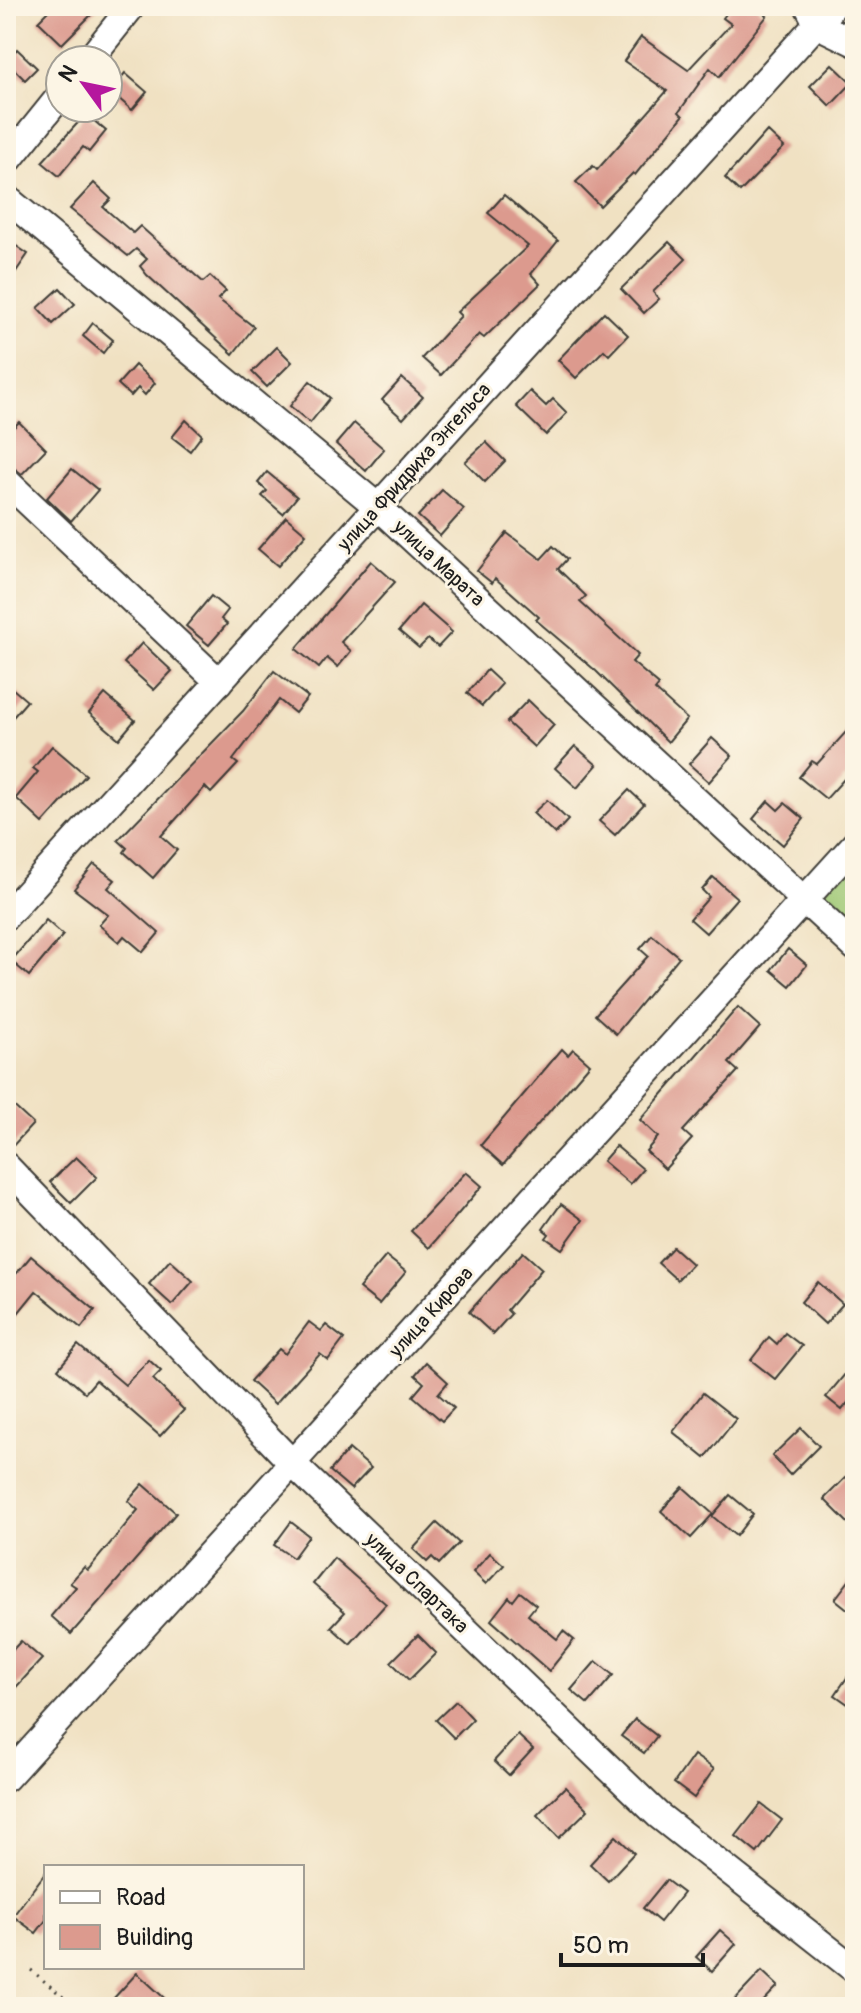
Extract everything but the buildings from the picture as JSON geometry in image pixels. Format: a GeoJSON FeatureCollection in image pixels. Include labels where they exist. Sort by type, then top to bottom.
{"type":"FeatureCollection","features":[{"type":"Feature","properties":{"kind":"street"},"geometry":{"type":"LineString","coordinates":[[102,44],[132,6]]}},
{"type":"Feature","properties":{"kind":"street"},"geometry":{"type":"LineString","coordinates":[[820,14],[855,43]]}},
{"type":"Feature","properties":{"kind":"street","name":"улица Фридриха Энгельса"},"geometry":{"type":"LineString","coordinates":[[6,916],[820,14]]}},
{"type":"Feature","properties":{"kind":"street"},"geometry":{"type":"LineString","coordinates":[[6,163],[44,116]]}},
{"type":"Feature","properties":{"kind":"street","name":"улица Марата"},"geometry":{"type":"LineString","coordinates":[[6,198],[378,507],[855,947]]}},
{"type":"Feature","properties":{"kind":"street"},"geometry":{"type":"LineString","coordinates":[[6,481],[219,682]]}},
{"type":"Feature","properties":{"kind":"street","name":"улица Кирова"},"geometry":{"type":"LineString","coordinates":[[6,1778],[294,1465],[802,899],[855,844]]}},
{"type":"Feature","properties":{"kind":"street","name":"улица Спартака"},"geometry":{"type":"LineString","coordinates":[[6,1166],[294,1465],[658,1815],[855,1970]]}},
{"type":"Feature","properties":{"kind":"path"},"geometry":{"type":"LineString","coordinates":[[31,1970],[75,2007]]}},
{"type":"Feature","properties":{"kind":"green space"},"geometry":{"type":"Polygon","coordinates":[[[855,853],[855,938],[809,899],[855,853]]]}}]}
